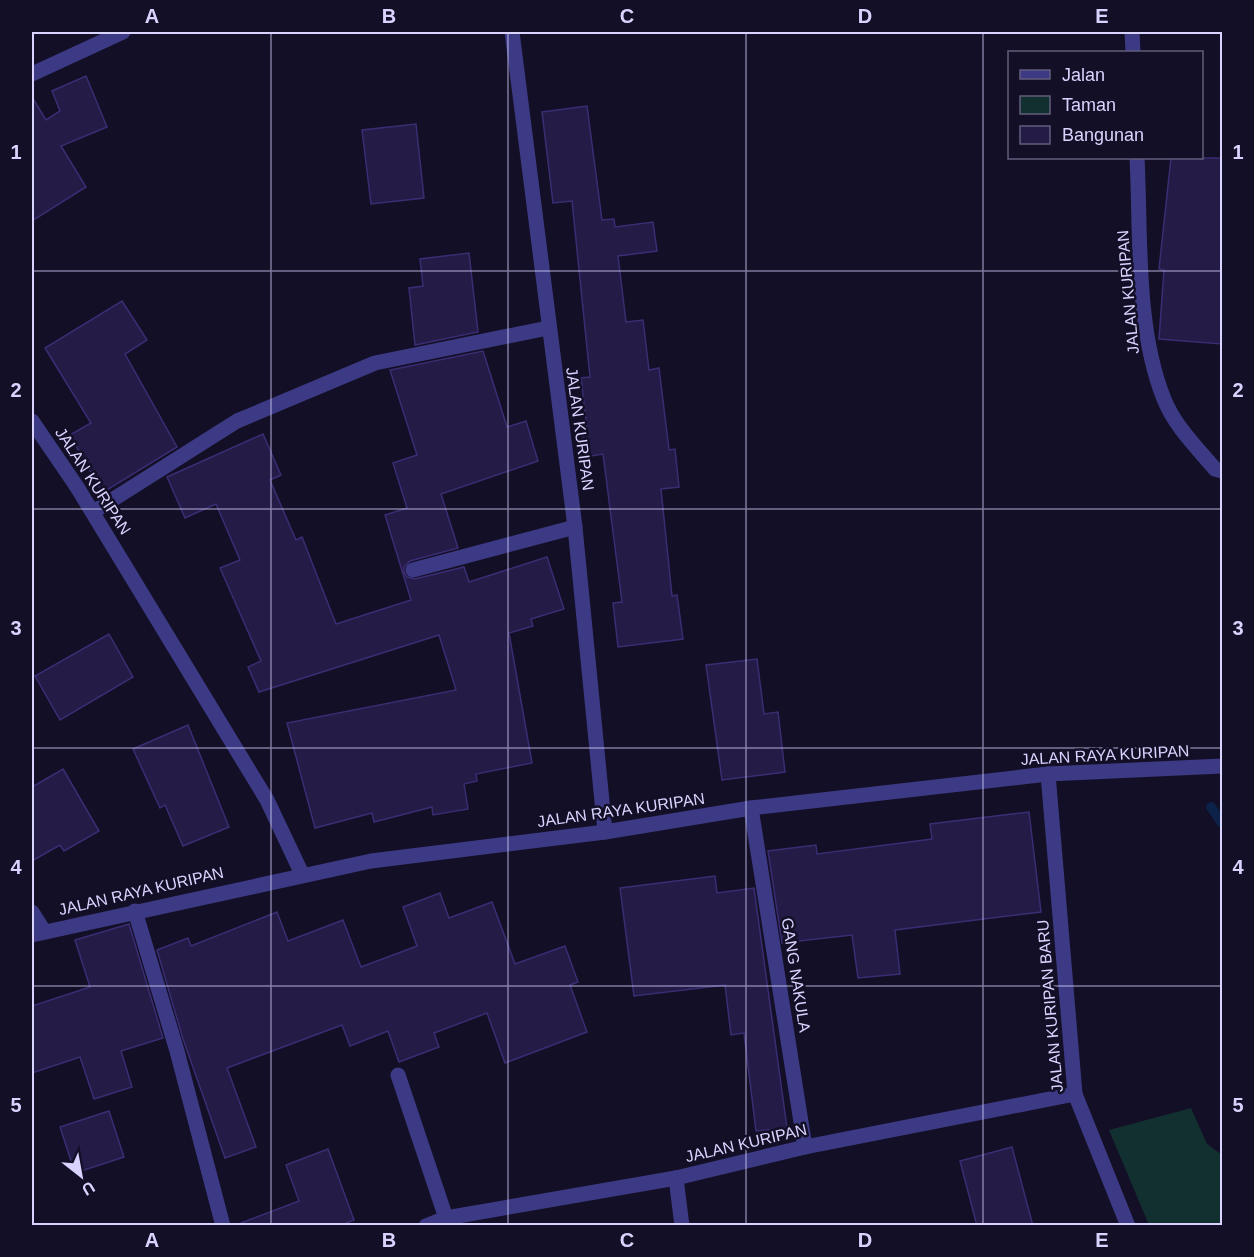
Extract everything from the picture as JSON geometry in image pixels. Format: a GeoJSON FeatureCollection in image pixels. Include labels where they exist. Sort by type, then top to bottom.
{"type":"FeatureCollection","features":[{"type":"Feature","properties":{"kind":"street"},"geometry":{"type":"LineString","coordinates":[[32,74],[123,32]]}},
{"type":"Feature","properties":{"kind":"street","name":"JALAN KURIPAN"},"geometry":{"type":"LineString","coordinates":[[512,32],[575,527],[605,832]]}},
{"type":"Feature","properties":{"kind":"street"},"geometry":{"type":"LineString","coordinates":[[1132,32],[1133,51]]}},
{"type":"Feature","properties":{"kind":"street","name":"JALAN KURIPAN"},"geometry":{"type":"LineString","coordinates":[[1137,159],[1144,299],[1149,350],[1164,400],[1184,432],[1215,469],[1222,471]]}},
{"type":"Feature","properties":{"kind":"street"},"geometry":{"type":"LineString","coordinates":[[93,512],[237,421],[375,363],[548,328]]}},
{"type":"Feature","properties":{"kind":"street","name":"JALAN KURIPAN"},"geometry":{"type":"LineString","coordinates":[[32,421],[93,512],[267,800],[302,874]]}},
{"type":"Feature","properties":{"kind":"street"},"geometry":{"type":"LineString","coordinates":[[413,570],[575,527]]}},
{"type":"Feature","properties":{"kind":"street","name":"JALAN RAYA KURIPAN"},"geometry":{"type":"LineString","coordinates":[[38,933],[302,874],[371,861],[605,832],[751,808],[1048,774],[1222,766]]}},
{"type":"Feature","properties":{"kind":"street","name":"JALAN KURIPAN BARU"},"geometry":{"type":"LineString","coordinates":[[1048,774],[1075,1094],[1128,1226]]}},
{"type":"Feature","properties":{"kind":"street","name":"GANG NAKULA"},"geometry":{"type":"LineString","coordinates":[[751,808],[805,1147]]}},
{"type":"Feature","properties":{"kind":"street"},"geometry":{"type":"LineString","coordinates":[[135,911],[177,1052],[223,1226]]}},
{"type":"Feature","properties":{"kind":"street"},"geometry":{"type":"LineString","coordinates":[[32,912],[38,933]]}},
{"type":"Feature","properties":{"kind":"street"},"geometry":{"type":"LineString","coordinates":[[398,1075],[446,1218]]}},
{"type":"Feature","properties":{"kind":"street","name":"JALAN KURIPAN"},"geometry":{"type":"LineString","coordinates":[[426,1226],[446,1218],[676,1178],[805,1147],[1075,1094]]}},
{"type":"Feature","properties":{"kind":"street"},"geometry":{"type":"LineString","coordinates":[[676,1178],[682,1226]]}},
{"type":"Feature","properties":{"kind":"green space"},"geometry":{"type":"Polygon","coordinates":[[[1191,1108],[1207,1144],[1222,1155],[1222,1225],[1149,1225],[1109,1130],[1191,1108]]]}},
{"type":"Feature","properties":{"kind":"building"},"geometry":{"type":"Polygon","coordinates":[[[86,76],[107,127],[61,146],[86,187],[32,221],[32,97],[46,120],[60,111],[52,91],[86,76]]]}},
{"type":"Feature","properties":{"kind":"building"},"geometry":{"type":"Polygon","coordinates":[[[587,106],[602,220],[614,219],[615,227],[653,222],[657,251],[618,256],[626,322],[643,320],[649,370],[659,368],[669,450],[675,449],[679,487],[661,489],[672,596],[677,595],[683,639],[618,647],[613,603],[622,602],[603,454],[585,457],[582,430],[587,429],[581,378],[590,377],[572,201],[553,203],[542,112],[587,106]]]}},
{"type":"Feature","properties":{"kind":"building"},"geometry":{"type":"Polygon","coordinates":[[[416,124],[424,198],[371,204],[362,130],[416,124]]]}},
{"type":"Feature","properties":{"kind":"building"},"geometry":{"type":"Polygon","coordinates":[[[1222,158],[1222,344],[1159,339],[1164,270],[1159,269],[1171,159],[1222,158]]]}},
{"type":"Feature","properties":{"kind":"building"},"geometry":{"type":"Polygon","coordinates":[[[469,253],[478,332],[415,345],[409,288],[423,286],[420,259],[469,253]]]}},
{"type":"Feature","properties":{"kind":"building"},"geometry":{"type":"Polygon","coordinates":[[[122,301],[147,340],[125,354],[177,447],[102,493],[70,435],[91,423],[45,348],[122,301]]]}},
{"type":"Feature","properties":{"kind":"building"},"geometry":{"type":"Polygon","coordinates":[[[483,351],[507,427],[526,421],[538,461],[441,494],[458,548],[410,561],[404,567],[404,572],[407,577],[415,579],[464,567],[469,582],[547,557],[564,609],[531,619],[533,626],[509,633],[532,763],[476,774],[477,781],[464,784],[468,809],[433,815],[432,807],[374,822],[372,813],[315,828],[287,723],[456,690],[439,635],[259,692],[248,667],[261,661],[220,568],[240,560],[216,504],[185,518],[167,477],[263,434],[281,475],[270,480],[296,540],[302,537],[336,624],[411,600],[385,515],[407,508],[393,463],[417,455],[390,370],[483,351]]]}},
{"type":"Feature","properties":{"kind":"building"},"geometry":{"type":"Polygon","coordinates":[[[109,634],[133,677],[60,720],[35,676],[109,634]]]}},
{"type":"Feature","properties":{"kind":"building"},"geometry":{"type":"Polygon","coordinates":[[[757,659],[764,714],[778,712],[785,772],[722,780],[706,665],[757,659]]]}},
{"type":"Feature","properties":{"kind":"building"},"geometry":{"type":"Polygon","coordinates":[[[188,725],[229,827],[183,846],[165,805],[160,808],[133,749],[188,725]]]}},
{"type":"Feature","properties":{"kind":"building"},"geometry":{"type":"Polygon","coordinates":[[[63,769],[99,831],[64,851],[60,845],[32,861],[32,787],[63,769]]]}},
{"type":"Feature","properties":{"kind":"building"},"geometry":{"type":"Polygon","coordinates":[[[1029,812],[1041,912],[895,930],[900,974],[858,978],[852,935],[782,943],[768,851],[816,845],[817,854],[932,839],[930,824],[1029,812]]]}},
{"type":"Feature","properties":{"kind":"building"},"geometry":{"type":"Polygon","coordinates":[[[715,876],[717,893],[754,888],[787,1128],[756,1131],[744,1033],[731,1035],[725,985],[634,996],[620,888],[715,876]]]}},
{"type":"Feature","properties":{"kind":"building"},"geometry":{"type":"Polygon","coordinates":[[[440,893],[449,918],[492,902],[515,964],[565,946],[578,982],[570,985],[587,1032],[505,1063],[487,1013],[434,1033],[439,1047],[399,1062],[388,1031],[350,1046],[342,1025],[227,1068],[256,1147],[225,1158],[183,1039],[157,950],[188,938],[191,946],[277,912],[288,941],[343,920],[361,967],[417,946],[403,907],[440,893]]]}},
{"type":"Feature","properties":{"kind":"building"},"geometry":{"type":"Polygon","coordinates":[[[129,924],[163,1038],[121,1051],[132,1087],[94,1099],[80,1057],[32,1073],[32,1006],[90,987],[75,940],[129,924]]]}},
{"type":"Feature","properties":{"kind":"building"},"geometry":{"type":"Polygon","coordinates":[[[109,1111],[124,1157],[75,1173],[60,1127],[109,1111]]]}},
{"type":"Feature","properties":{"kind":"building"},"geometry":{"type":"Polygon","coordinates":[[[1012,1147],[1033,1226],[977,1226],[960,1161],[1012,1147]]]}},
{"type":"Feature","properties":{"kind":"building"},"geometry":{"type":"Polygon","coordinates":[[[328,1149],[354,1220],[339,1226],[241,1226],[241,1223],[299,1201],[286,1165],[328,1149]]]}},
{"type":"Feature","properties":{"kind":"waterway"},"geometry":{"type":"LineString","coordinates":[[1211,807],[1222,823]]}}]}
